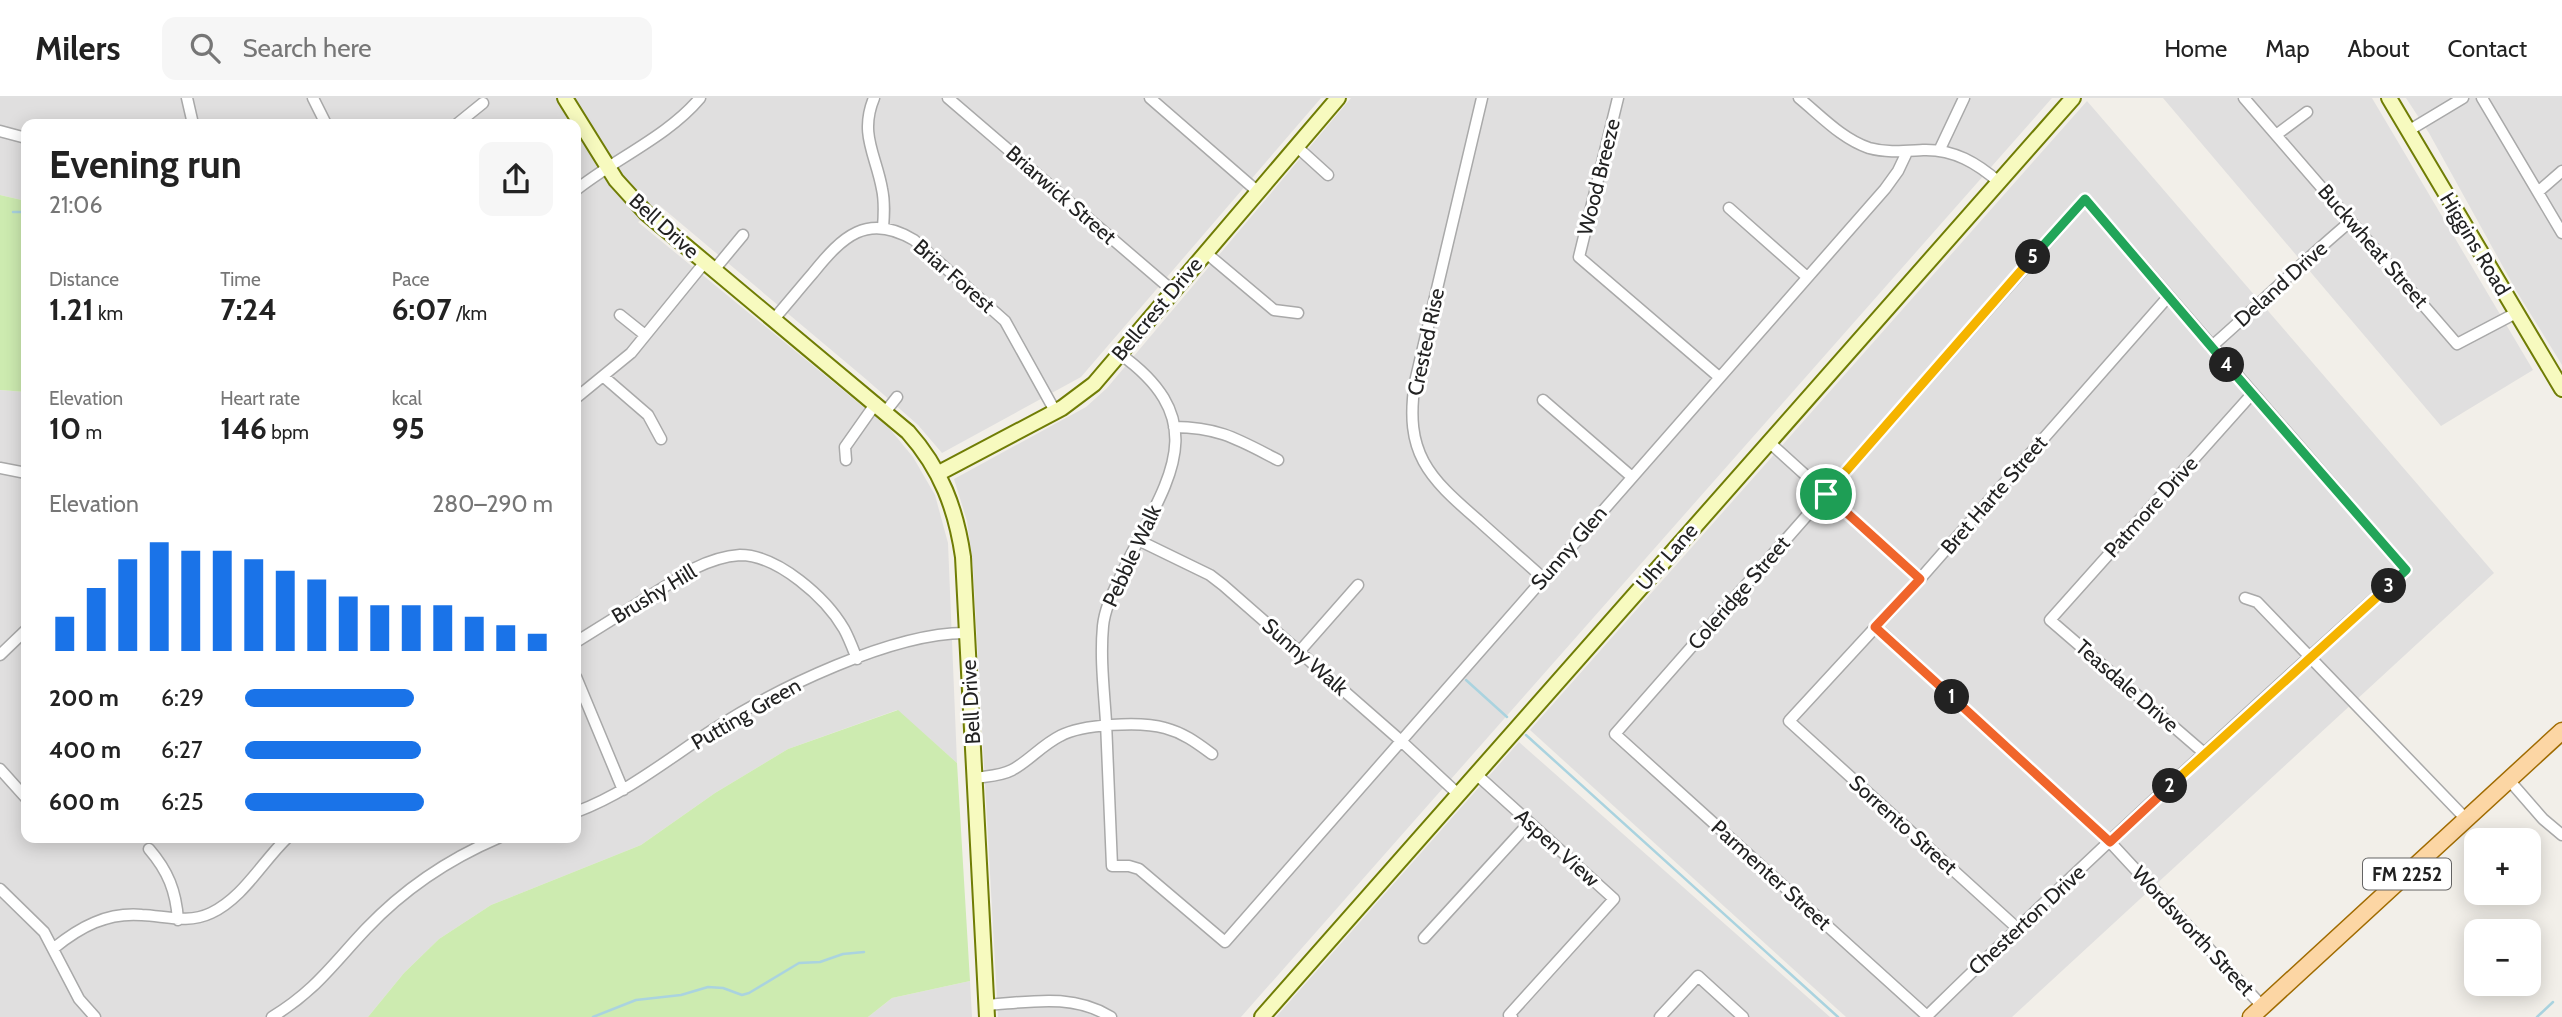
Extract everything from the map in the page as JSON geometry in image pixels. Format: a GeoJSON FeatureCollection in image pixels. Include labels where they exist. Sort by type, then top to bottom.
{"type":"FeatureCollection","features":[{"type":"Feature","properties":{"kind":"main road","name":"FM 2252"},"geometry":{"type":"LineString","coordinates":[[2257,1012],[2562,731]]}},
{"type":"Feature","properties":{"kind":"street"},"geometry":{"type":"LineString","coordinates":[[187,98],[192,119]]}},
{"type":"Feature","properties":{"kind":"street"},"geometry":{"type":"LineString","coordinates":[[313,98],[324,119]]}},
{"type":"Feature","properties":{"kind":"street","name":"Bell Drive"},"geometry":{"type":"LineString","coordinates":[[565,98],[578,119]]}},
{"type":"Feature","properties":{"kind":"street"},"geometry":{"type":"LineString","coordinates":[[581,186],[607,166],[677,122],[700,98]]}},
{"type":"Feature","properties":{"kind":"street"},"geometry":{"type":"LineString","coordinates":[[774,319],[834,247],[849,235],[862,230],[883,228],[882,187],[867,130],[868,115],[874,98]]}},
{"type":"Feature","properties":{"kind":"street","name":"Briarwick Street"},"geometry":{"type":"LineString","coordinates":[[948,98],[1173,291]]}},
{"type":"Feature","properties":{"kind":"street"},"geometry":{"type":"LineString","coordinates":[[1150,98],[1257,191]]}},
{"type":"Feature","properties":{"kind":"street","name":"Bellcrest Drive"},"geometry":{"type":"LineString","coordinates":[[939,473],[1086,392],[1338,98]]}},
{"type":"Feature","properties":{"kind":"street","name":"Wood Breeze"},"geometry":{"type":"LineString","coordinates":[[1618,98],[1579,257],[1719,377]]}},
{"type":"Feature","properties":{"kind":"street"},"geometry":{"type":"LineString","coordinates":[[1800,98],[1840,133],[1856,142],[1882,151],[1939,151],[1971,160],[2000,183]]}},
{"type":"Feature","properties":{"kind":"street"},"geometry":{"type":"LineString","coordinates":[[1939,151],[1964,98]]}},
{"type":"Feature","properties":{"kind":"street","name":"Uhr Lane"},"geometry":{"type":"LineString","coordinates":[[1262,1017],[2073,98]]}},
{"type":"Feature","properties":{"kind":"street","name":"Buckwheat Street"},"geometry":{"type":"LineString","coordinates":[[2244,98],[2457,344],[2516,313]]}},
{"type":"Feature","properties":{"kind":"street","name":"Higgins Road"},"geometry":{"type":"LineString","coordinates":[[2389,98],[2562,389]]}},
{"type":"Feature","properties":{"kind":"street"},"geometry":{"type":"LineString","coordinates":[[2408,131],[2463,98]]}},
{"type":"Feature","properties":{"kind":"street"},"geometry":{"type":"LineString","coordinates":[[2482,98],[2562,233]]}},
{"type":"Feature","properties":{"kind":"street","name":"Crested Rise"},"geometry":{"type":"LineString","coordinates":[[1482,99],[1415,382],[1412,402],[1413,427],[1422,458],[1433,477],[1448,494],[1544,578]]}},
{"type":"Feature","properties":{"kind":"street"},"geometry":{"type":"LineString","coordinates":[[463,119],[483,103]]}},
{"type":"Feature","properties":{"kind":"street"},"geometry":{"type":"LineString","coordinates":[[2276,135],[2307,112]]}},
{"type":"Feature","properties":{"kind":"street","name":"Bell Drive"},"geometry":{"type":"LineString","coordinates":[[581,124],[627,194],[881,407],[921,446],[947,490],[960,534],[987,1011]]}},
{"type":"Feature","properties":{"kind":"street"},"geometry":{"type":"LineString","coordinates":[[0,131],[21,137]]}},
{"type":"Feature","properties":{"kind":"street"},"geometry":{"type":"LineString","coordinates":[[1296,146],[1328,175]]}},
{"type":"Feature","properties":{"kind":"street","name":"Sunny Glen"},"geometry":{"type":"LineString","coordinates":[[1225,942],[1885,189],[1898,172],[1907,152]]}},
{"type":"Feature","properties":{"kind":"street"},"geometry":{"type":"LineString","coordinates":[[2538,192],[2562,171]]}},
{"type":"Feature","properties":{"kind":"street","name":"Coleridge Street"},"geometry":{"type":"LineString","coordinates":[[1615,734],[2085,199],[2168,297]]}},
{"type":"Feature","properties":{"kind":"street"},"geometry":{"type":"LineString","coordinates":[[1729,208],[1807,277]]}},
{"type":"Feature","properties":{"kind":"street","name":"Deland Drive"},"geometry":{"type":"LineString","coordinates":[[2211,346],[2351,221]]}},
{"type":"Feature","properties":{"kind":"street","name":"Briar Forest"},"geometry":{"type":"LineString","coordinates":[[883,228],[900,232],[914,240],[997,312],[1005,321],[1055,411]]}},
{"type":"Feature","properties":{"kind":"street"},"geometry":{"type":"LineString","coordinates":[[581,394],[631,353],[710,266],[743,235]]}},
{"type":"Feature","properties":{"kind":"street"},"geometry":{"type":"LineString","coordinates":[[1205,252],[1274,310],[1298,313]]}},
{"type":"Feature","properties":{"kind":"street"},"geometry":{"type":"LineString","coordinates":[[2168,297],[2252,394]]}},
{"type":"Feature","properties":{"kind":"street","name":"Bret Harte Street"},"geometry":{"type":"LineString","coordinates":[[1789,721],[1920,579],[2168,297]]}},
{"type":"Feature","properties":{"kind":"street"},"geometry":{"type":"LineString","coordinates":[[620,315],[645,335]]}},
{"type":"Feature","properties":{"kind":"street","name":"Pebble Walk"},"geometry":{"type":"LineString","coordinates":[[1120,354],[1141,369],[1168,404],[1174,427],[1175,457],[1170,475],[1105,612],[1102,644],[1112,866],[1139,869],[1225,942]]}},
{"type":"Feature","properties":{"kind":"street"},"geometry":{"type":"LineString","coordinates":[[604,377],[653,421],[661,439]]}},
{"type":"Feature","properties":{"kind":"street","name":"Chesterton Drive"},"geometry":{"type":"LineString","coordinates":[[1927,1016],[2204,753],[2406,570],[2252,394]]}},
{"type":"Feature","properties":{"kind":"street","name":"Patmore Drive"},"geometry":{"type":"LineString","coordinates":[[2050,620],[2252,394]]}},
{"type":"Feature","properties":{"kind":"street"},"geometry":{"type":"LineString","coordinates":[[846,460],[845,447],[881,407],[897,397]]}},
{"type":"Feature","properties":{"kind":"street"},"geometry":{"type":"LineString","coordinates":[[1543,400],[1632,477]]}},
{"type":"Feature","properties":{"kind":"street"},"geometry":{"type":"LineString","coordinates":[[1174,427],[1217,430],[1278,460]]}},
{"type":"Feature","properties":{"kind":"street"},"geometry":{"type":"LineString","coordinates":[[1769,442],[1920,579]]}},
{"type":"Feature","properties":{"kind":"street"},"geometry":{"type":"LineString","coordinates":[[0,468],[21,472]]}},
{"type":"Feature","properties":{"kind":"street","name":"Sunny Walk"},"geometry":{"type":"LineString","coordinates":[[1138,540],[1210,575],[1401,740],[1458,794]]}},
{"type":"Feature","properties":{"kind":"street","name":"Brushy Hill"},"geometry":{"type":"LineString","coordinates":[[581,639],[701,565],[741,555],[774,565],[789,572],[802,583],[836,617],[849,638],[857,659]]}},
{"type":"Feature","properties":{"kind":"street"},"geometry":{"type":"LineString","coordinates":[[1299,652],[1357,585]]}},
{"type":"Feature","properties":{"kind":"street"},"geometry":{"type":"LineString","coordinates":[[2245,598],[2257,602],[2466,819]]}},
{"type":"Feature","properties":{"kind":"street","name":"Teasdale Drive"},"geometry":{"type":"LineString","coordinates":[[2050,620],[2204,753]]}},
{"type":"Feature","properties":{"kind":"street","name":"Wordsworth Street"},"geometry":{"type":"LineString","coordinates":[[1875,627],[2110,842],[2257,1012]]}},
{"type":"Feature","properties":{"kind":"street","name":"Putting Green"},"geometry":{"type":"LineString","coordinates":[[581,810],[623,790],[744,710],[784,688],[857,659],[921,638],[967,633]]}},
{"type":"Feature","properties":{"kind":"street"},"geometry":{"type":"LineString","coordinates":[[0,655],[21,635]]}},
{"type":"Feature","properties":{"kind":"street"},"geometry":{"type":"LineString","coordinates":[[581,689],[623,790]]}},
{"type":"Feature","properties":{"kind":"street","name":"Sorrento Street"},"geometry":{"type":"LineString","coordinates":[[1789,721],[2017,928]]}},
{"type":"Feature","properties":{"kind":"street"},"geometry":{"type":"LineString","coordinates":[[975,778],[1012,770],[1044,745],[1076,729],[1148,725],[1166,728],[1194,740],[1212,754]]}},
{"type":"Feature","properties":{"kind":"street","name":"Parmenter Street"},"geometry":{"type":"LineString","coordinates":[[1615,734],[1927,1016]]}},
{"type":"Feature","properties":{"kind":"street"},"geometry":{"type":"LineString","coordinates":[[0,769],[21,792]]}},
{"type":"Feature","properties":{"kind":"street","name":"Aspen View"},"geometry":{"type":"LineString","coordinates":[[1476,774],[1614,900],[1509,1015],[1512,1017]]}},
{"type":"Feature","properties":{"kind":"street"},"geometry":{"type":"LineString","coordinates":[[2509,780],[2543,819],[2562,835]]}},
{"type":"Feature","properties":{"kind":"street"},"geometry":{"type":"LineString","coordinates":[[1424,938],[1529,823]]}},
{"type":"Feature","properties":{"kind":"street"},"geometry":{"type":"LineString","coordinates":[[54,948],[77,931],[107,918],[141,914],[178,920],[203,916],[228,902],[282,843]]}},
{"type":"Feature","properties":{"kind":"street"},"geometry":{"type":"LineString","coordinates":[[272,1017],[315,986],[366,929],[399,899],[434,873],[487,843]]}},
{"type":"Feature","properties":{"kind":"street"},"geometry":{"type":"LineString","coordinates":[[149,849],[162,864],[172,883],[178,920]]}},
{"type":"Feature","properties":{"kind":"street"},"geometry":{"type":"LineString","coordinates":[[0,890],[34,920],[54,948],[79,999],[95,1017]]}},
{"type":"Feature","properties":{"kind":"street"},"geometry":{"type":"LineString","coordinates":[[1660,1017],[1698,976],[1743,1017]]}},
{"type":"Feature","properties":{"kind":"street"},"geometry":{"type":"LineString","coordinates":[[987,1011],[1070,1001],[1089,1005],[1111,1017]]}},
{"type":"Feature","properties":{"kind":"shaded area"},"geometry":{"type":"Polygon","coordinates":[[[0,98],[1321,98],[1081,377],[942,453],[918,425],[867,380],[659,205],[638,222],[889,428],[913,457],[935,495],[948,543],[957,763],[897,710],[788,749],[715,793],[641,845],[491,905],[439,939],[404,973],[368,1017],[0,1017],[0,390],[21,392],[21,843],[581,843],[581,119],[21,119],[21,200],[0,195],[0,98]]]}},
{"type":"Feature","properties":{"kind":"shaded area"},"geometry":{"type":"Polygon","coordinates":[[[1351,98],[2052,98],[1241,1017],[998,1017],[973,567],[967,521],[954,479],[1086,407],[1107,388],[1351,98]]]}},
{"type":"Feature","properties":{"kind":"shaded area"},"geometry":{"type":"Polygon","coordinates":[[[2163,98],[2372,98],[2533,370],[2441,426],[2163,98]]]}},
{"type":"Feature","properties":{"kind":"shaded area"},"geometry":{"type":"Polygon","coordinates":[[[2406,98],[2562,98],[2562,365],[2517,292],[2429,133],[2406,98]]]}},
{"type":"Feature","properties":{"kind":"shaded area"},"geometry":{"type":"Polygon","coordinates":[[[2087,101],[2494,573],[2012,1017],[1846,1017],[1530,730],[2087,101]]]}},
{"type":"Feature","properties":{"kind":"shaded area"},"geometry":{"type":"Polygon","coordinates":[[[1519,742],[1830,1017],[1276,1017],[1519,742]]]}},
{"type":"Feature","properties":{"kind":"shaded area"},"geometry":{"type":"Polygon","coordinates":[[[970,981],[972,1017],[868,1017],[892,998],[970,981]]]}},
{"type":"Feature","properties":{"kind":"green space"},"geometry":{"type":"Polygon","coordinates":[[[0,195],[21,200],[21,392],[0,390],[0,195]]]}},
{"type":"Feature","properties":{"kind":"green space"},"geometry":{"type":"Polygon","coordinates":[[[898,710],[957,763],[970,981],[892,998],[868,1017],[368,1017],[404,973],[439,939],[491,905],[641,845],[715,793],[788,749],[898,710]]]}},
{"type":"Feature","properties":{"kind":"waterway"},"geometry":{"type":"LineString","coordinates":[[13,212],[21,212]]}},
{"type":"Feature","properties":{"kind":"waterway"},"geometry":{"type":"LineString","coordinates":[[1466,680],[1507,717]]}},
{"type":"Feature","properties":{"kind":"waterway"},"geometry":{"type":"LineString","coordinates":[[1526,735],[1838,1017]]}},
{"type":"Feature","properties":{"kind":"waterway"},"geometry":{"type":"LineString","coordinates":[[593,1017],[636,1000],[681,995],[708,987],[723,988],[742,995],[799,963],[820,962],[843,954],[864,952]]}},
{"type":"Feature","properties":{"kind":"waterway"},"geometry":{"type":"LineString","coordinates":[[2537,1017],[2553,1002]]}},
{"type":"Feature","properties":{"kind":"route"},"geometry":{"type":"LineString","coordinates":[[2085,199],[2406,570],[2110,842],[1875,627],[1920,579],[1826,494],[2085,199]]}}]}
